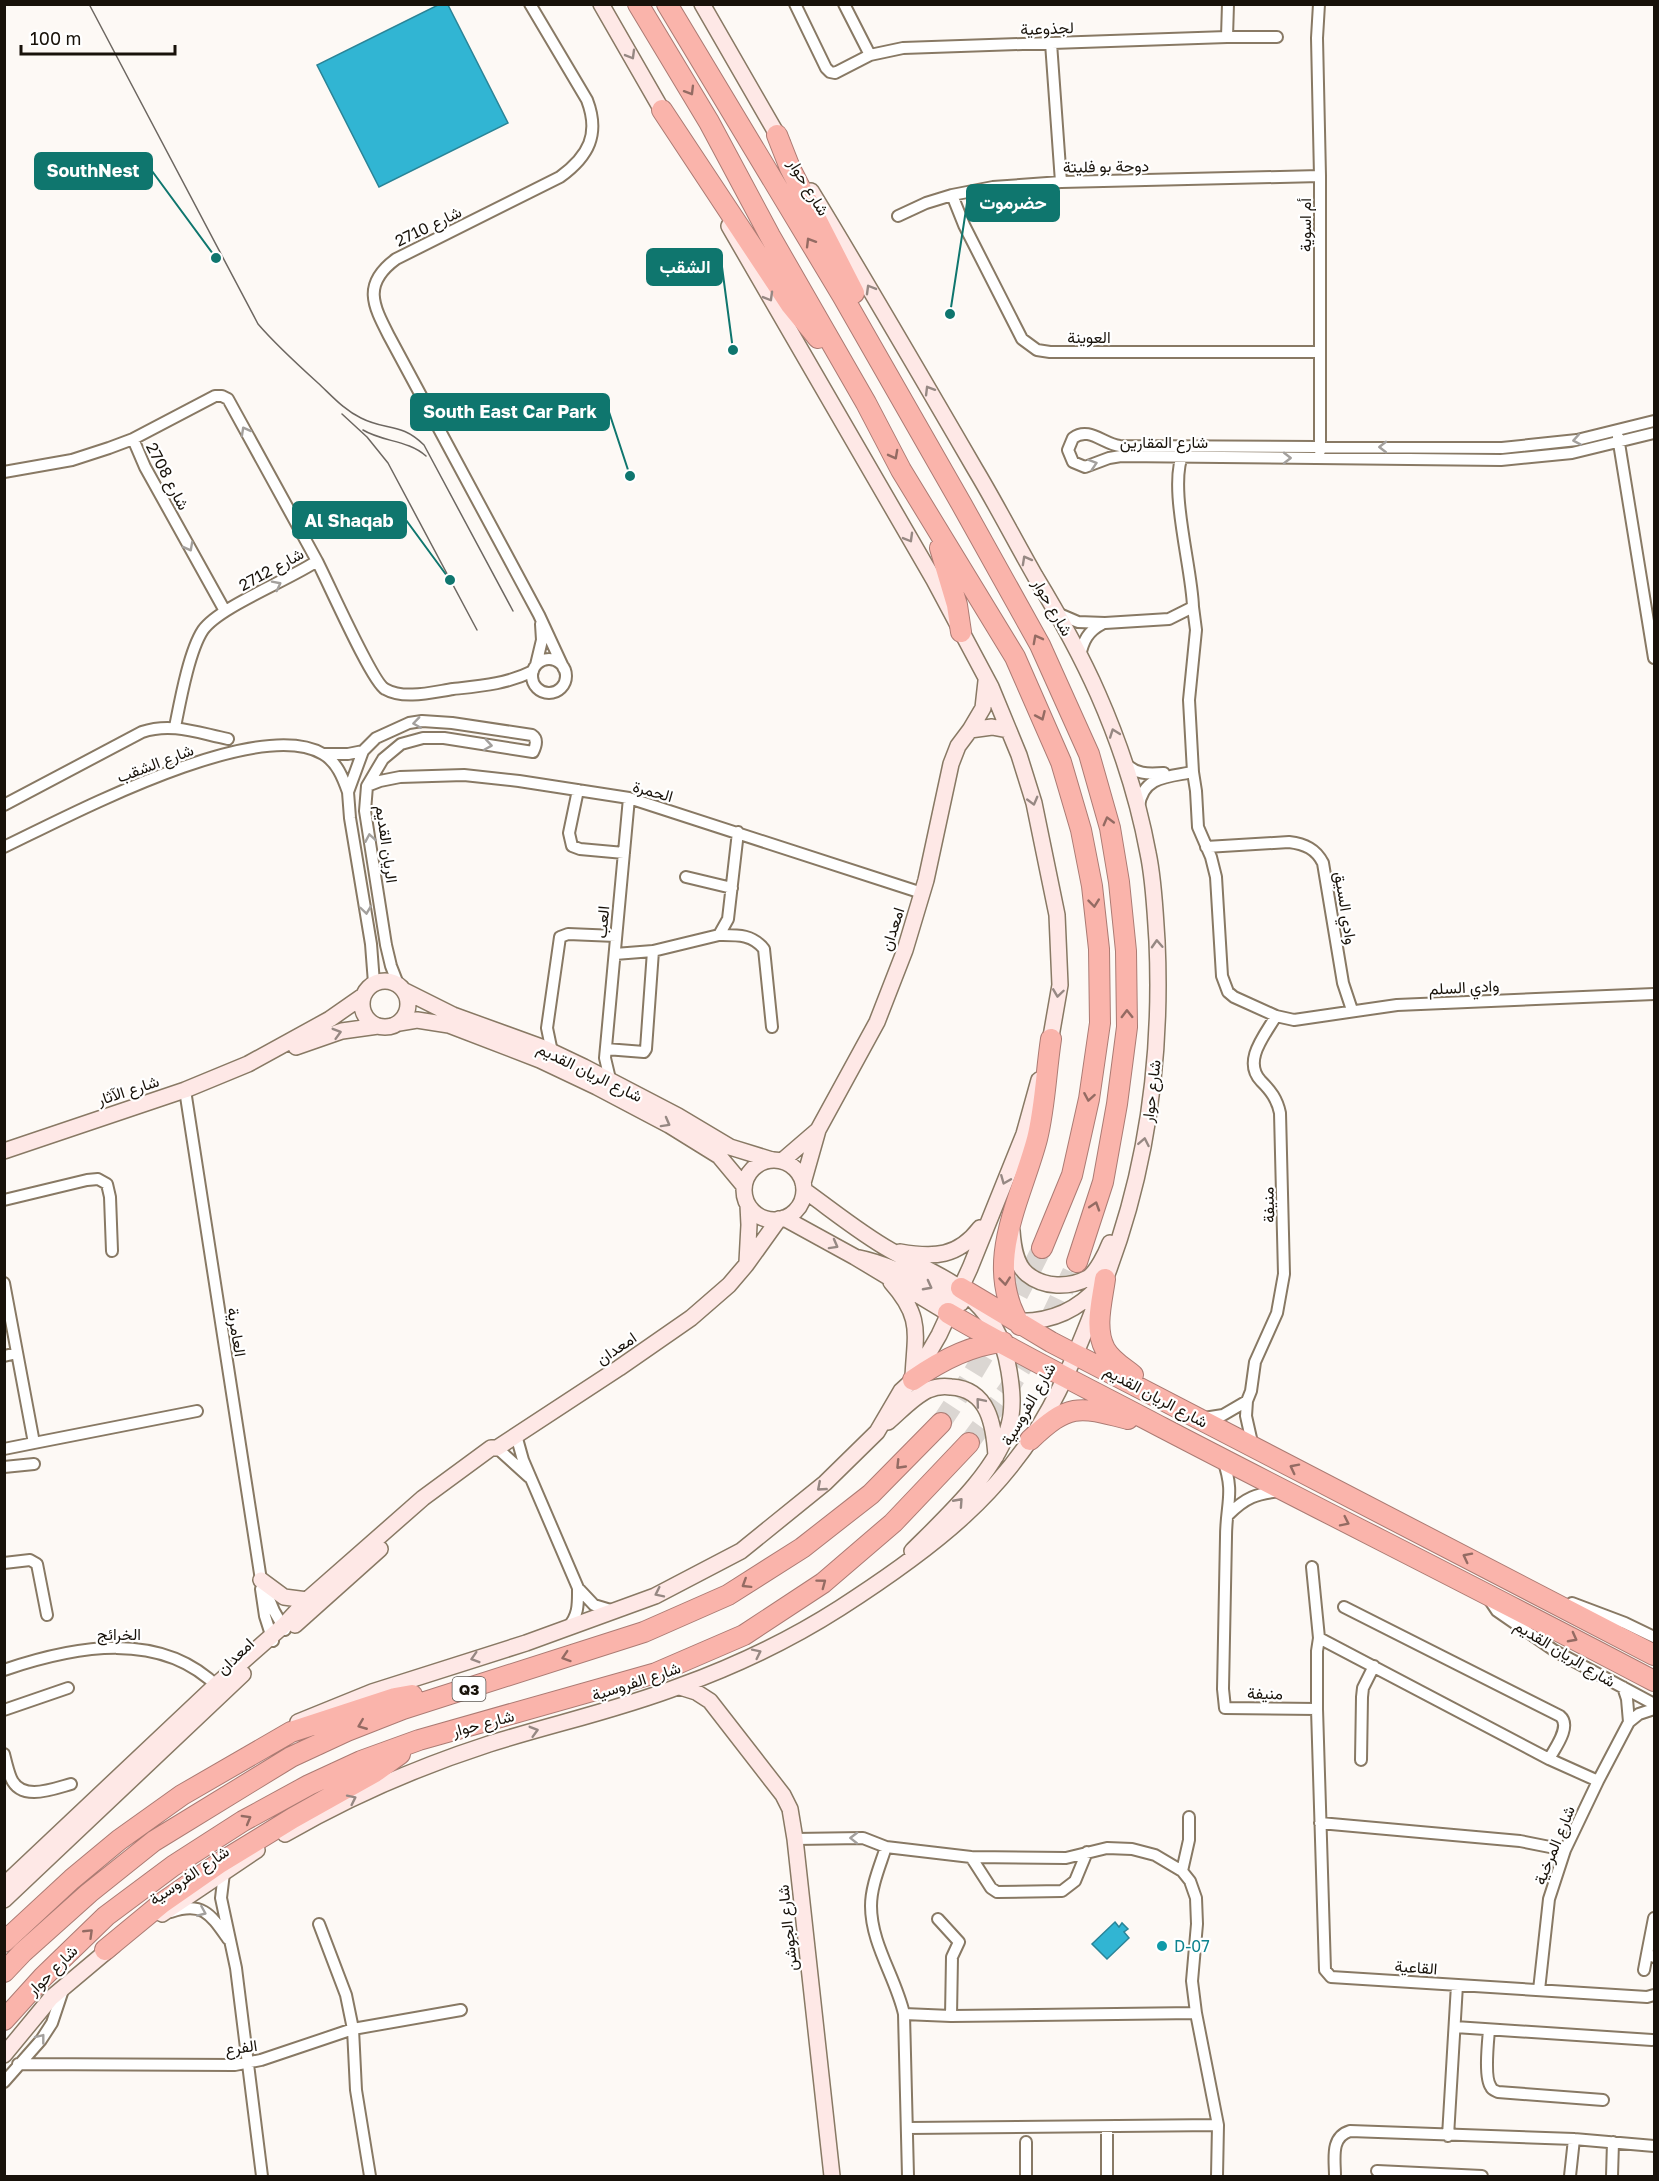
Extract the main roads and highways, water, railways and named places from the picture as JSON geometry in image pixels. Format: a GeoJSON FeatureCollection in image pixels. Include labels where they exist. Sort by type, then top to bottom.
{"type":"FeatureCollection","features":[{"type":"Feature","properties":{"kind":"highway"},"geometry":{"type":"LineString","coordinates":[[639,4],[709,122],[901,470],[1015,657],[1061,762],[1082,830],[1092,886],[1099,949],[1100,1023],[1089,1099],[1072,1175],[1042,1248]]}},
{"type":"Feature","properties":{"kind":"highway","name":"شارع حوار"},"geometry":{"type":"LineString","coordinates":[[667,4],[843,295],[1040,645],[1089,754],[1110,828],[1119,882],[1126,951],[1127,1027],[1117,1104],[1103,1182],[1077,1262]]}},
{"type":"Feature","properties":{"kind":"highway"},"geometry":{"type":"LineString","coordinates":[[662,110],[791,306],[852,379]]}},
{"type":"Feature","properties":{"kind":"highway"},"geometry":{"type":"LineString","coordinates":[[777,135],[790,168],[863,312],[882,365]]}},
{"type":"Feature","properties":{"kind":"highway"},"geometry":{"type":"LineString","coordinates":[[932,519],[957,605],[962,632]]}},
{"type":"Feature","properties":{"kind":"highway"},"geometry":{"type":"LineString","coordinates":[[1051,1039],[1037,1138],[1004,1246],[1004,1273],[1011,1308],[1018,1322],[1031,1341],[1065,1378]]}},
{"type":"Feature","properties":{"kind":"highway"},"geometry":{"type":"LineString","coordinates":[[1105,1279],[1100,1316],[1100,1331],[1104,1348],[1112,1359],[1174,1405]]}},
{"type":"Feature","properties":{"kind":"highway","name":"شارع الريان القديم"},"geometry":{"type":"LineString","coordinates":[[954,1300],[1018,1322],[1051,1342],[1654,1655]]}},
{"type":"Feature","properties":{"kind":"highway","name":"شارع الريان القديم"},"geometry":{"type":"LineString","coordinates":[[954,1300],[1001,1343],[1065,1378],[1654,1681]]}},
{"type":"Feature","properties":{"kind":"highway"},"geometry":{"type":"LineString","coordinates":[[913,1380],[959,1353],[972,1348],[1001,1343],[1051,1342]]}},
{"type":"Feature","properties":{"kind":"highway"},"geometry":{"type":"LineString","coordinates":[[1030,1440],[1062,1413],[1081,1409],[1103,1412],[1163,1428]]}},
{"type":"Feature","properties":{"kind":"highway","name":"شارع حوار"},"geometry":{"type":"LineString","coordinates":[[4,1972],[22,1952],[89,1893],[154,1841],[225,1795],[291,1757],[346,1731],[403,1709],[644,1632],[728,1595],[802,1548],[871,1494],[941,1423]]}},
{"type":"Feature","properties":{"kind":"highway","name":"شارع حوار"},"geometry":{"type":"LineString","coordinates":[[4,2020],[106,1916],[173,1866],[243,1821],[309,1785],[361,1761],[419,1740],[656,1673],[744,1635],[823,1583],[893,1523],[969,1443]]}},
{"type":"Feature","properties":{"kind":"highway"},"geometry":{"type":"LineString","coordinates":[[4,1942],[72,1879],[119,1840],[182,1795],[291,1732],[395,1698],[483,1684]]}},
{"type":"Feature","properties":{"kind":"highway"},"geometry":{"type":"LineString","coordinates":[[105,1950],[162,1903],[218,1864],[375,1772],[419,1740]]}},
{"type":"Feature","properties":{"kind":"main road"},"geometry":{"type":"LineString","coordinates":[[601,4],[962,632],[991,687],[1019,755],[1034,803],[1057,915],[1060,985],[1051,1039],[1024,1134],[939,1335],[913,1380],[901,1391],[877,1432]]}},
{"type":"Feature","properties":{"kind":"main road","name":"شارع حوار"},"geometry":{"type":"LineString","coordinates":[[702,4],[777,135],[929,389],[1057,613],[1103,705],[1123,760],[1149,856],[1159,989],[1151,1107],[1120,1240],[1105,1279]]}},
{"type":"Feature","properties":{"kind":"main road","name":"امعدان"},"geometry":{"type":"LineString","coordinates":[[804,1187],[818,1130],[877,1022],[905,950],[922,893],[951,764],[958,746],[983,708],[986,678]]}},
{"type":"Feature","properties":{"kind":"main road"},"geometry":{"type":"LineString","coordinates":[[970,730],[992,727],[1008,730]]}},
{"type":"Feature","properties":{"kind":"main road"},"geometry":{"type":"LineString","coordinates":[[386,980],[402,988],[408,1000],[405,1017],[399,1023],[389,1027],[371,1023],[363,1011],[363,996],[367,989],[374,983],[386,980]]}},
{"type":"Feature","properties":{"kind":"main road","name":"شارع الريان القديم"},"geometry":{"type":"LineString","coordinates":[[402,988],[453,1015],[552,1052],[610,1079],[730,1147],[777,1161]]}},
{"type":"Feature","properties":{"kind":"main road","name":"شارع الآثار"},"geometry":{"type":"LineString","coordinates":[[262,1058],[330,1019],[363,996]]}},
{"type":"Feature","properties":{"kind":"main road","name":"شارع الريان القديم"},"geometry":{"type":"LineString","coordinates":[[399,1023],[417,1020],[449,1025],[540,1060],[669,1125],[719,1156],[744,1186]]}},
{"type":"Feature","properties":{"kind":"main road","name":"شارع الآثار"},"geometry":{"type":"LineString","coordinates":[[5,1147],[185,1090],[262,1058],[342,1031],[378,1026]]}},
{"type":"Feature","properties":{"kind":"main road","name":"امعدان"},"geometry":{"type":"LineString","coordinates":[[777,1161],[818,1130]]}},
{"type":"Feature","properties":{"kind":"main road"},"geometry":{"type":"LineString","coordinates":[[746,1265],[750,1225],[744,1186],[750,1172],[756,1166],[777,1161],[797,1171],[804,1187],[801,1202],[797,1208],[782,1219],[765,1218],[748,1205]]}},
{"type":"Feature","properties":{"kind":"main road","name":"شارع الريان القديم"},"geometry":{"type":"LineString","coordinates":[[804,1187],[954,1300]]}},
{"type":"Feature","properties":{"kind":"main road"},"geometry":{"type":"LineString","coordinates":[[1011,1219],[1017,1260],[1026,1273],[1047,1285],[1068,1285],[1089,1277],[1107,1252],[1133,1189]]}},
{"type":"Feature","properties":{"kind":"main road"},"geometry":{"type":"LineString","coordinates":[[888,1249],[937,1256],[952,1251],[970,1242],[992,1214]]}},
{"type":"Feature","properties":{"kind":"main road","name":"امعدان"},"geometry":{"type":"LineString","coordinates":[[285,1629],[307,1600],[423,1498],[491,1448],[497,1448],[620,1368],[691,1318],[729,1285],[782,1219]]}},
{"type":"Feature","properties":{"kind":"main road","name":"شارع الريان القديم"},"geometry":{"type":"LineString","coordinates":[[782,1219],[883,1274],[954,1300]]}},
{"type":"Feature","properties":{"kind":"main road"},"geometry":{"type":"LineString","coordinates":[[855,1257],[893,1267],[990,1317],[1018,1322],[1047,1319],[1068,1312],[1087,1300],[1105,1279]]}},
{"type":"Feature","properties":{"kind":"main road"},"geometry":{"type":"LineString","coordinates":[[883,1274],[897,1289],[915,1322],[917,1336],[913,1380]]}},
{"type":"Feature","properties":{"kind":"main road","name":"شارع الفروسية"},"geometry":{"type":"LineString","coordinates":[[4,2055],[64,1986],[105,1950],[265,1845],[300,1825],[422,1768],[489,1744],[680,1687],[720,1670],[792,1636],[838,1610],[938,1540],[999,1482],[1030,1440],[1057,1396],[1105,1279]]}},
{"type":"Feature","properties":{"kind":"main road"},"geometry":{"type":"LineString","coordinates":[[889,1574],[974,1486],[996,1456],[1005,1438],[1011,1412],[1012,1387],[1001,1343],[990,1317]]}},
{"type":"Feature","properties":{"kind":"main road"},"geometry":{"type":"LineString","coordinates":[[4,1932],[73,1867],[112,1836],[196,1776],[248,1747],[323,1710],[566,1629],[655,1596],[741,1551],[825,1484],[877,1432],[930,1389],[946,1386],[958,1387],[971,1392],[985,1405],[994,1427],[996,1456]]}},
{"type":"Feature","properties":{"kind":"main road","name":"امعدان"},"geometry":{"type":"LineString","coordinates":[[4,1885],[285,1629],[427,1506],[496,1454],[497,1448]]}},
{"type":"Feature","properties":{"kind":"main road"},"geometry":{"type":"LineString","coordinates":[[261,1580],[284,1597],[307,1600]]}},
{"type":"Feature","properties":{"kind":"main road"},"geometry":{"type":"LineString","coordinates":[[710,1701],[713,1685],[720,1670]]}},
{"type":"Feature","properties":{"kind":"main road","name":"شارع الجوشن"},"geometry":{"type":"LineString","coordinates":[[680,1687],[696,1692],[710,1701],[783,1795],[790,1809],[832,2176]]}},
{"type":"Feature","properties":{"kind":"main road","name":"امعدان"},"geometry":{"type":"LineString","coordinates":[[4,1900],[220,1689]]}},
{"type":"Feature","properties":{"kind":"water"},"geometry":{"type":"Polygon","coordinates":[[[438,5],[448,5],[508,123],[379,187],[317,65],[438,5]]]}},
{"type":"Feature","properties":{"kind":"water"},"geometry":{"type":"Polygon","coordinates":[[[1115,1922],[1119,1927],[1122,1923],[1128,1929],[1124,1932],[1129,1938],[1107,1959],[1092,1944],[1115,1922]]]}},
{"type":"Feature","properties":{"kind":"tunnel"},"geometry":{"type":"LineString","coordinates":[[941,1423],[995,1337],[1042,1248]]}},
{"type":"Feature","properties":{"kind":"tunnel"},"geometry":{"type":"LineString","coordinates":[[969,1443],[1008,1390],[1047,1325],[1077,1262]]}},
{"type":"Feature","properties":{"kind":"tram line"},"geometry":{"type":"LineString","coordinates":[[89,4],[258,324],[349,411],[370,422],[408,433],[424,445],[513,611]]}},
{"type":"Feature","properties":{"kind":"tram line"},"geometry":{"type":"LineString","coordinates":[[342,414],[367,437],[388,463],[477,630]]}},
{"type":"Feature","properties":{"kind":"tram line"},"geometry":{"type":"LineString","coordinates":[[363,430],[411,447],[426,456]]}},
{"type":"Feature","properties":{"kind":"place","name":"SouthNest"},"geometry":{"type":"Point","coordinates":[216,258]}},
{"type":"Feature","properties":{"kind":"place","name":"حضرموت"},"geometry":{"type":"Point","coordinates":[950,314]}},
{"type":"Feature","properties":{"kind":"place","name":"الشقب"},"geometry":{"type":"Point","coordinates":[733,350]}},
{"type":"Feature","properties":{"kind":"place","name":"South East Car Park"},"geometry":{"type":"Point","coordinates":[630,476]}},
{"type":"Feature","properties":{"kind":"place","name":"Al Shaqab"},"geometry":{"type":"Point","coordinates":[450,580]}},
{"type":"Feature","properties":{"kind":"place","name":"D-07"},"geometry":{"type":"Point","coordinates":[1162,1946]}}]}
